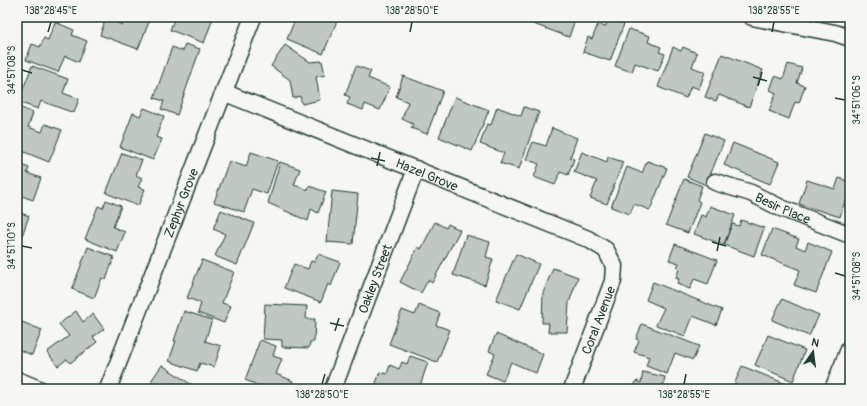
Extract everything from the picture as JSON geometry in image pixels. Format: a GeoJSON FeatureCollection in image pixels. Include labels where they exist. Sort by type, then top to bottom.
{"type":"FeatureCollection","features":[{"type":"Feature","properties":{"kind":"street","name":"Zephyr Grove"},"geometry":{"type":"LineString","coordinates":[[108,389],[253,17]]}},
{"type":"Feature","properties":{"kind":"street"},"geometry":{"type":"LineString","coordinates":[[752,17],[835,33],[850,38]]}},
{"type":"Feature","properties":{"kind":"street","name":"Hazel Grove"},"geometry":{"type":"LineString","coordinates":[[224,92],[416,168],[588,239],[606,250]]}},
{"type":"Feature","properties":{"kind":"street","name":"Oakley Street"},"geometry":{"type":"LineString","coordinates":[[333,389],[416,168]]}},
{"type":"Feature","properties":{"kind":"street","name":"Besir Place"},"geometry":{"type":"LineString","coordinates":[[715,182],[751,193],[781,208],[850,235]]}},
{"type":"Feature","properties":{"kind":"street","name":"Coral Avenue"},"geometry":{"type":"LineString","coordinates":[[572,389],[614,281],[614,266],[606,250]]}},
{"type":"Feature","properties":{"kind":"street"},"geometry":{"type":"LineString","coordinates":[[833,389],[850,347]]}},
{"type":"Feature","properties":{"kind":"street"},"geometry":{"type":"LineString","coordinates":[[17,380],[39,389]]}},
{"type":"Feature","properties":{"kind":"building"},"geometry":{"type":"Polygon","coordinates":[[[46,17],[62,17],[60,23],[46,17]]]}},
{"type":"Feature","properties":{"kind":"building"},"geometry":{"type":"Polygon","coordinates":[[[125,17],[151,17],[138,49],[100,35],[106,18],[122,25],[125,17]]]}},
{"type":"Feature","properties":{"kind":"building"},"geometry":{"type":"Polygon","coordinates":[[[175,17],[217,17],[216,19],[213,18],[204,43],[170,30],[175,17]]]}},
{"type":"Feature","properties":{"kind":"building"},"geometry":{"type":"Polygon","coordinates":[[[296,17],[328,17],[337,21],[323,54],[287,39],[296,17]]]}},
{"type":"Feature","properties":{"kind":"building"},"geometry":{"type":"Polygon","coordinates":[[[529,17],[576,17],[569,37],[528,22],[529,17]]]}},
{"type":"Feature","properties":{"kind":"building"},"geometry":{"type":"Polygon","coordinates":[[[609,19],[624,24],[610,61],[583,52],[588,37],[592,39],[598,24],[605,27],[609,19]]]}},
{"type":"Feature","properties":{"kind":"building"},"geometry":{"type":"Polygon","coordinates":[[[55,22],[74,30],[72,35],[87,41],[79,62],[65,56],[58,72],[26,60],[32,44],[40,47],[44,38],[48,40],[55,22]]]}},
{"type":"Feature","properties":{"kind":"building"},"geometry":{"type":"Polygon","coordinates":[[[629,29],[650,36],[648,42],[661,47],[659,52],[665,54],[658,71],[635,63],[632,72],[615,66],[629,29]]]}},
{"type":"Feature","properties":{"kind":"building"},"geometry":{"type":"Polygon","coordinates":[[[185,44],[200,49],[177,115],[161,109],[164,101],[154,98],[172,47],[183,51],[185,44]]]}},
{"type":"Feature","properties":{"kind":"building"},"geometry":{"type":"Polygon","coordinates":[[[285,45],[310,62],[322,61],[325,75],[316,77],[320,100],[302,104],[300,96],[293,98],[290,80],[271,66],[285,45]]]}},
{"type":"Feature","properties":{"kind":"building"},"geometry":{"type":"Polygon","coordinates":[[[673,47],[681,51],[683,47],[697,53],[692,67],[705,72],[699,89],[691,86],[686,98],[658,87],[673,47]]]}},
{"type":"Feature","properties":{"kind":"building"},"geometry":{"type":"Polygon","coordinates":[[[722,54],[763,70],[749,107],[719,95],[716,101],[705,97],[722,54]]]}},
{"type":"Feature","properties":{"kind":"building"},"geometry":{"type":"Polygon","coordinates":[[[788,64],[802,68],[797,83],[805,86],[799,103],[795,102],[789,119],[769,111],[776,93],[770,90],[775,76],[783,79],[788,64]]]}},
{"type":"Feature","properties":{"kind":"building"},"geometry":{"type":"Polygon","coordinates":[[[32,66],[68,79],[63,93],[79,99],[74,113],[41,101],[38,109],[18,102],[32,66]]]}},
{"type":"Feature","properties":{"kind":"building"},"geometry":{"type":"Polygon","coordinates":[[[356,66],[371,71],[368,78],[390,87],[380,110],[365,104],[363,110],[347,104],[350,97],[345,95],[356,66]]]}},
{"type":"Feature","properties":{"kind":"building"},"geometry":{"type":"Polygon","coordinates":[[[403,76],[443,91],[427,134],[411,128],[413,124],[402,119],[408,102],[396,97],[403,76]]]}},
{"type":"Feature","properties":{"kind":"building"},"geometry":{"type":"Polygon","coordinates":[[[455,97],[489,110],[472,151],[439,137],[455,97]]]}},
{"type":"Feature","properties":{"kind":"building"},"geometry":{"type":"Polygon","coordinates":[[[17,106],[33,113],[28,127],[42,132],[45,124],[62,130],[49,162],[17,149],[17,106]]]}},
{"type":"Feature","properties":{"kind":"building"},"geometry":{"type":"Polygon","coordinates":[[[497,107],[521,116],[524,107],[539,112],[519,169],[500,163],[504,153],[480,144],[487,124],[491,125],[497,107]]]}},
{"type":"Feature","properties":{"kind":"building"},"geometry":{"type":"Polygon","coordinates":[[[144,108],[164,116],[156,137],[162,139],[153,160],[120,147],[133,113],[140,116],[144,108]]]}},
{"type":"Feature","properties":{"kind":"building"},"geometry":{"type":"Polygon","coordinates":[[[552,128],[577,138],[570,158],[574,159],[568,175],[560,172],[555,185],[534,177],[539,164],[526,159],[533,142],[546,146],[552,128]]]}},
{"type":"Feature","properties":{"kind":"building"},"geometry":{"type":"Polygon","coordinates":[[[705,133],[724,141],[706,185],[687,177],[705,133]]]}},
{"type":"Feature","properties":{"kind":"building"},"geometry":{"type":"Polygon","coordinates":[[[733,143],[779,162],[770,184],[724,165],[733,143]]]}},
{"type":"Feature","properties":{"kind":"building"},"geometry":{"type":"Polygon","coordinates":[[[251,152],[278,161],[267,194],[252,189],[244,212],[214,202],[229,161],[246,167],[251,152]]]}},
{"type":"Feature","properties":{"kind":"building"},"geometry":{"type":"Polygon","coordinates":[[[582,152],[607,162],[608,157],[623,162],[607,204],[590,198],[597,181],[574,172],[582,152]]]}},
{"type":"Feature","properties":{"kind":"building"},"geometry":{"type":"Polygon","coordinates":[[[122,153],[142,160],[136,175],[142,178],[138,187],[145,189],[138,206],[106,193],[122,153]]]}},
{"type":"Feature","properties":{"kind":"building"},"geometry":{"type":"Polygon","coordinates":[[[17,159],[23,161],[21,165],[29,168],[27,173],[41,178],[33,200],[19,195],[17,200],[17,159]]]}},
{"type":"Feature","properties":{"kind":"building"},"geometry":{"type":"Polygon","coordinates":[[[647,161],[667,168],[650,210],[634,204],[630,214],[611,207],[627,167],[642,173],[647,161]]]}},
{"type":"Feature","properties":{"kind":"building"},"geometry":{"type":"Polygon","coordinates":[[[280,162],[300,169],[294,185],[308,190],[309,186],[326,192],[318,213],[311,209],[308,221],[268,203],[280,162]]]}},
{"type":"Feature","properties":{"kind":"building"},"geometry":{"type":"Polygon","coordinates":[[[839,178],[850,182],[850,203],[845,201],[840,217],[799,204],[807,180],[835,189],[839,178]]]}},
{"type":"Feature","properties":{"kind":"building"},"geometry":{"type":"Polygon","coordinates":[[[684,179],[702,186],[697,200],[700,202],[688,233],[666,225],[684,179]]]}},
{"type":"Feature","properties":{"kind":"building"},"geometry":{"type":"Polygon","coordinates":[[[332,191],[358,194],[353,244],[327,242],[332,191]]]}},
{"type":"Feature","properties":{"kind":"building"},"geometry":{"type":"Polygon","coordinates":[[[106,200],[121,206],[113,227],[125,232],[117,252],[85,239],[98,206],[103,208],[106,200]]]}},
{"type":"Feature","properties":{"kind":"building"},"geometry":{"type":"Polygon","coordinates":[[[710,206],[735,215],[724,245],[694,234],[701,215],[706,217],[710,206]]]}},
{"type":"Feature","properties":{"kind":"building"},"geometry":{"type":"Polygon","coordinates":[[[221,210],[254,223],[237,265],[215,256],[225,234],[213,229],[221,210]]]}},
{"type":"Feature","properties":{"kind":"building"},"geometry":{"type":"Polygon","coordinates":[[[17,212],[29,216],[17,250],[17,212]]]}},
{"type":"Feature","properties":{"kind":"building"},"geometry":{"type":"Polygon","coordinates":[[[741,220],[764,228],[754,256],[724,245],[732,224],[739,226],[741,220]]]}},
{"type":"Feature","properties":{"kind":"building"},"geometry":{"type":"Polygon","coordinates":[[[435,222],[446,228],[448,224],[460,230],[432,283],[428,280],[421,293],[400,282],[418,247],[421,249],[435,222]]]}},
{"type":"Feature","properties":{"kind":"building"},"geometry":{"type":"Polygon","coordinates":[[[772,229],[799,239],[796,246],[805,250],[808,242],[832,252],[816,293],[794,285],[800,270],[762,255],[772,229]]]}},
{"type":"Feature","properties":{"kind":"building"},"geometry":{"type":"Polygon","coordinates":[[[466,235],[490,242],[486,257],[493,259],[485,285],[453,275],[466,235]]]}},
{"type":"Feature","properties":{"kind":"building"},"geometry":{"type":"Polygon","coordinates":[[[675,244],[717,260],[708,284],[694,279],[690,289],[677,284],[679,279],[676,278],[679,263],[669,260],[675,244]]]}},
{"type":"Feature","properties":{"kind":"building"},"geometry":{"type":"Polygon","coordinates":[[[88,247],[114,257],[106,280],[102,278],[94,298],[72,289],[88,247]]]}},
{"type":"Feature","properties":{"kind":"building"},"geometry":{"type":"Polygon","coordinates":[[[318,254],[340,262],[331,286],[328,284],[321,302],[284,288],[294,264],[308,269],[311,261],[315,262],[318,254]]]}},
{"type":"Feature","properties":{"kind":"building"},"geometry":{"type":"Polygon","coordinates":[[[516,254],[539,264],[520,309],[496,300],[516,254]]]}},
{"type":"Feature","properties":{"kind":"building"},"geometry":{"type":"Polygon","coordinates":[[[202,260],[234,272],[222,303],[231,306],[224,323],[198,313],[201,303],[187,298],[202,260]]]}},
{"type":"Feature","properties":{"kind":"building"},"geometry":{"type":"Polygon","coordinates":[[[553,268],[578,277],[569,303],[567,332],[548,332],[549,323],[542,323],[543,293],[553,268]]]}},
{"type":"Feature","properties":{"kind":"building"},"geometry":{"type":"Polygon","coordinates":[[[653,282],[722,310],[716,325],[693,316],[685,336],[656,325],[664,308],[646,300],[653,282]]]}},
{"type":"Feature","properties":{"kind":"building"},"geometry":{"type":"Polygon","coordinates":[[[782,299],[819,315],[809,336],[772,320],[782,299]]]}},
{"type":"Feature","properties":{"kind":"building"},"geometry":{"type":"Polygon","coordinates":[[[265,304],[307,306],[306,319],[315,319],[314,342],[310,342],[309,348],[282,347],[282,340],[263,339],[265,304]]]}},
{"type":"Feature","properties":{"kind":"building"},"geometry":{"type":"Polygon","coordinates":[[[419,305],[440,313],[436,325],[450,330],[437,362],[389,344],[402,310],[415,315],[419,305]]]}},
{"type":"Feature","properties":{"kind":"building"},"geometry":{"type":"Polygon","coordinates":[[[76,311],[83,322],[93,314],[104,329],[93,337],[97,342],[70,363],[67,359],[58,366],[47,352],[69,336],[59,324],[76,311]]]}},
{"type":"Feature","properties":{"kind":"building"},"geometry":{"type":"Polygon","coordinates":[[[184,311],[212,320],[205,341],[221,346],[214,367],[200,363],[197,371],[169,361],[184,311]]]}},
{"type":"Feature","properties":{"kind":"building"},"geometry":{"type":"Polygon","coordinates":[[[17,320],[42,330],[32,355],[17,349],[17,320]]]}},
{"type":"Feature","properties":{"kind":"building"},"geometry":{"type":"Polygon","coordinates":[[[642,324],[699,346],[693,360],[675,353],[667,374],[646,366],[649,357],[634,352],[639,340],[636,339],[642,324]]]}},
{"type":"Feature","properties":{"kind":"building"},"geometry":{"type":"Polygon","coordinates":[[[496,334],[543,354],[536,373],[511,362],[503,381],[486,374],[495,354],[489,351],[496,334]]]}},
{"type":"Feature","properties":{"kind":"building"},"geometry":{"type":"Polygon","coordinates":[[[768,335],[805,350],[793,381],[755,365],[768,335]]]}},
{"type":"Feature","properties":{"kind":"building"},"geometry":{"type":"Polygon","coordinates":[[[260,340],[276,346],[273,356],[282,359],[276,374],[293,381],[290,389],[268,389],[245,380],[260,340]]]}},
{"type":"Feature","properties":{"kind":"building"},"geometry":{"type":"Polygon","coordinates":[[[410,356],[428,362],[419,389],[374,389],[380,372],[387,374],[390,365],[399,369],[402,362],[407,364],[410,356]]]}},
{"type":"Feature","properties":{"kind":"building"},"geometry":{"type":"Polygon","coordinates":[[[162,365],[198,389],[159,389],[160,387],[151,381],[162,365]]]}},
{"type":"Feature","properties":{"kind":"building"},"geometry":{"type":"Polygon","coordinates":[[[742,366],[796,388],[743,389],[734,385],[742,366]]]}},
{"type":"Feature","properties":{"kind":"building"},"geometry":{"type":"Polygon","coordinates":[[[643,372],[665,377],[662,389],[634,389],[636,381],[641,383],[643,372]]]}}]}
